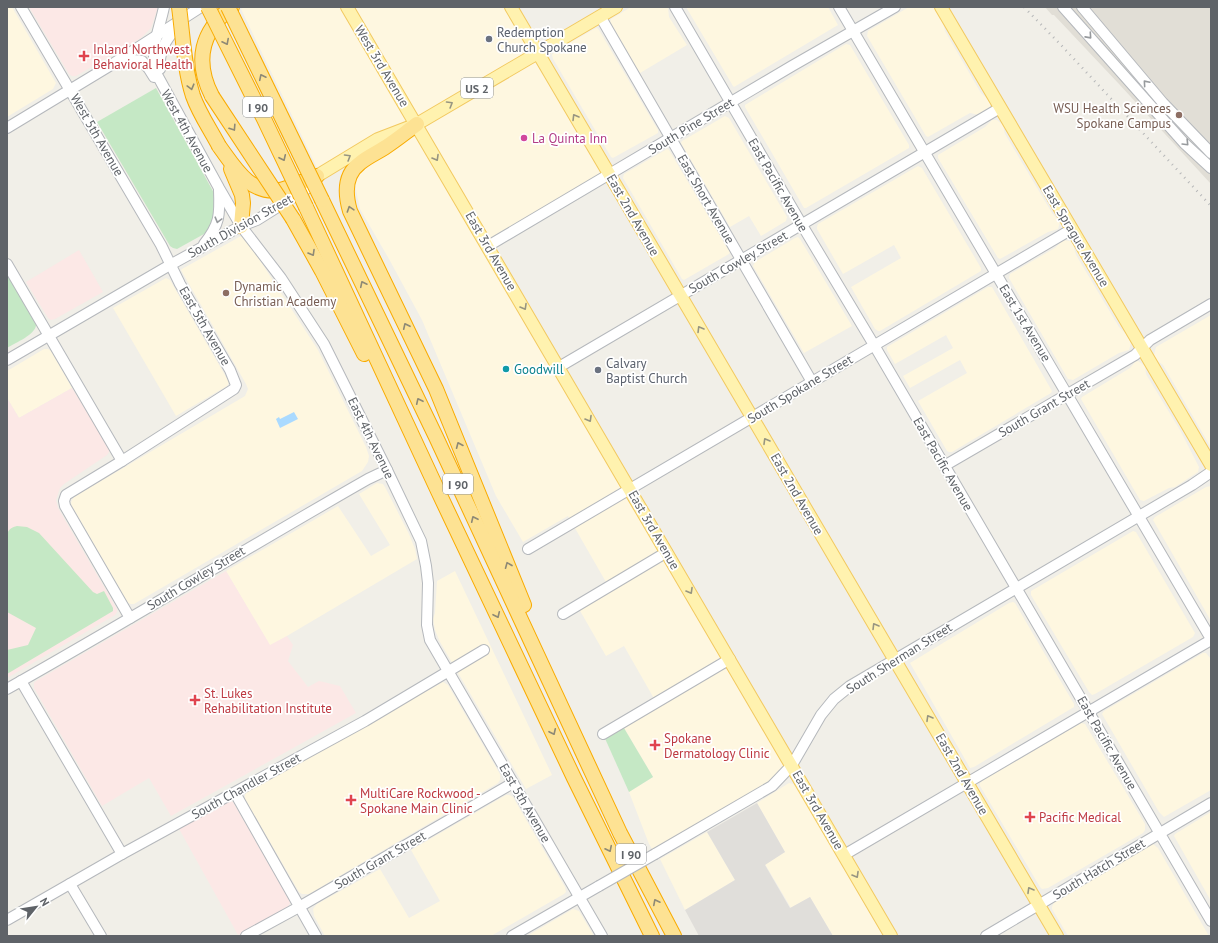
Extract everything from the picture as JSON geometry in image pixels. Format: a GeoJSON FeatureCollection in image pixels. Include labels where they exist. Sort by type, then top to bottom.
{"type":"FeatureCollection","features":[{"type":"Feature","properties":{"kind":"highway","name":"US 2"},"geometry":{"type":"LineString","coordinates":[[179,7],[187,68],[193,96],[219,146],[243,177],[261,189],[280,190],[317,176]]}},
{"type":"Feature","properties":{"kind":"highway","name":"I 90"},"geometry":{"type":"LineString","coordinates":[[228,7],[432,430],[620,833],[674,936]]}},
{"type":"Feature","properties":{"kind":"highway"},"geometry":{"type":"LineString","coordinates":[[232,7],[210,29],[203,48],[204,79],[212,96],[292,219],[322,271],[363,353],[438,491]]}},
{"type":"Feature","properties":{"kind":"highway","name":"I 90"},"geometry":{"type":"LineString","coordinates":[[201,8],[264,119],[438,491],[578,785],[652,936]]}},
{"type":"Feature","properties":{"kind":"highway"},"geometry":{"type":"LineString","coordinates":[[417,124],[354,168],[347,185],[346,192],[350,211],[436,389],[591,770]]}},
{"type":"Feature","properties":{"kind":"highway"},"geometry":{"type":"LineString","coordinates":[[219,146],[242,195],[243,203],[241,226]]}},
{"type":"Feature","properties":{"kind":"main road","name":"West 3rd Avenue"},"geometry":{"type":"LineString","coordinates":[[347,7],[417,124]]}},
{"type":"Feature","properties":{"kind":"main road","name":"East 2nd Avenue"},"geometry":{"type":"LineString","coordinates":[[511,7],[1057,936]]}},
{"type":"Feature","properties":{"kind":"main road","name":"South Division Street"},"geometry":{"type":"LineString","coordinates":[[317,176],[378,139],[417,124],[616,7]]}},
{"type":"Feature","properties":{"kind":"main road","name":"East Sprague Avenue"},"geometry":{"type":"LineString","coordinates":[[941,7],[1211,465]]}},
{"type":"Feature","properties":{"kind":"main road","name":"East 3rd Avenue"},"geometry":{"type":"LineString","coordinates":[[417,124],[891,936]]}},
{"type":"Feature","properties":{"kind":"street","name":"West 5th Avenue"},"geometry":{"type":"LineString","coordinates":[[21,7],[161,245],[170,265]]}},
{"type":"Feature","properties":{"kind":"street","name":"West 4th Avenue"},"geometry":{"type":"LineString","coordinates":[[164,7],[153,54],[156,73],[241,226]]}},
{"type":"Feature","properties":{"kind":"street","name":"East Pacific Avenue"},"geometry":{"type":"LineString","coordinates":[[675,7],[1211,921]]}},
{"type":"Feature","properties":{"kind":"street","name":"East 1st Avenue"},"geometry":{"type":"LineString","coordinates":[[839,7],[1211,640]]}},
{"type":"Feature","properties":{"kind":"street","name":"South Pine Street"},"geometry":{"type":"LineString","coordinates":[[488,246],[730,102],[895,7]]}},
{"type":"Feature","properties":{"kind":"street"},"geometry":{"type":"LineString","coordinates":[[1064,7],[1184,142],[1211,168]]}},
{"type":"Feature","properties":{"kind":"street"},"geometry":{"type":"LineString","coordinates":[[1082,7],[1163,103],[1211,153]]}},
{"type":"Feature","properties":{"kind":"street"},"geometry":{"type":"LineString","coordinates":[[7,128],[201,8]]}},
{"type":"Feature","properties":{"kind":"street"},"geometry":{"type":"LineString","coordinates":[[167,94],[160,67],[160,58],[163,46],[170,34],[201,8]]}},
{"type":"Feature","properties":{"kind":"street","name":"East Short Avenue"},"geometry":{"type":"LineString","coordinates":[[600,16],[812,382]]}},
{"type":"Feature","properties":{"kind":"street"},"geometry":{"type":"LineString","coordinates":[[111,65],[133,60],[142,61],[149,68],[160,88],[167,94]]}},
{"type":"Feature","properties":{"kind":"street","name":"South Cowley Street"},"geometry":{"type":"LineString","coordinates":[[559,367],[1000,108]]}},
{"type":"Feature","properties":{"kind":"street","name":"South Division Street"},"geometry":{"type":"LineString","coordinates":[[7,360],[170,265],[241,226],[257,220],[308,188],[317,176]]}},
{"type":"Feature","properties":{"kind":"street"},"geometry":{"type":"LineString","coordinates":[[202,248],[216,227],[220,215],[219,188]]}},
{"type":"Feature","properties":{"kind":"street","name":"East 4th Avenue"},"geometry":{"type":"LineString","coordinates":[[241,226],[281,278],[324,344],[421,541],[427,572],[427,625],[430,640],[448,671]]}},
{"type":"Feature","properties":{"kind":"street","name":"South Spokane Street"},"geometry":{"type":"LineString","coordinates":[[528,548],[1072,229]]}},
{"type":"Feature","properties":{"kind":"street"},"geometry":{"type":"LineString","coordinates":[[7,264],[122,461],[66,495],[64,501],[65,506],[130,618]]}},
{"type":"Feature","properties":{"kind":"street","name":"East 5th Avenue"},"geometry":{"type":"LineString","coordinates":[[122,461],[234,388],[236,385],[230,370],[170,265]]}},
{"type":"Feature","properties":{"kind":"street","name":"South Grant Street"},"geometry":{"type":"LineString","coordinates":[[944,466],[1135,355],[1150,340],[1211,304]]}},
{"type":"Feature","properties":{"kind":"street","name":"South Cowley Street"},"geometry":{"type":"LineString","coordinates":[[7,689],[253,545],[368,479],[387,470]]}},
{"type":"Feature","properties":{"kind":"street","name":"South Sherman Street"},"geometry":{"type":"LineString","coordinates":[[512,936],[772,786],[792,765],[821,715],[834,699],[850,686],[1192,485],[1211,472]]}},
{"type":"Feature","properties":{"kind":"street"},"geometry":{"type":"LineString","coordinates":[[563,614],[667,552]]}},
{"type":"Feature","properties":{"kind":"street"},"geometry":{"type":"LineString","coordinates":[[844,855],[1211,640]]}},
{"type":"Feature","properties":{"kind":"street","name":"South Chandler Street"},"geometry":{"type":"LineString","coordinates":[[7,920],[122,854],[365,721],[484,650]]}},
{"type":"Feature","properties":{"kind":"street"},"geometry":{"type":"LineString","coordinates":[[603,734],[730,660]]}},
{"type":"Feature","properties":{"kind":"street","name":"East 5th Avenue"},"geometry":{"type":"LineString","coordinates":[[448,671],[602,936]]}},
{"type":"Feature","properties":{"kind":"street"},"geometry":{"type":"LineString","coordinates":[[21,681],[122,854]]}},
{"type":"Feature","properties":{"kind":"street","name":"South Grant Street"},"geometry":{"type":"LineString","coordinates":[[246,936],[513,783]]}},
{"type":"Feature","properties":{"kind":"street"},"geometry":{"type":"LineString","coordinates":[[235,793],[316,936]]}},
{"type":"Feature","properties":{"kind":"street","name":"South Hatch Street"},"geometry":{"type":"LineString","coordinates":[[986,936],[1211,803]]}},
{"type":"Feature","properties":{"kind":"street"},"geometry":{"type":"LineString","coordinates":[[70,884],[101,936]]}},
{"type":"Feature","properties":{"kind":"shaded area"},"geometry":{"type":"Polygon","coordinates":[[[7,7],[12,7],[56,83],[53,89],[7,117],[7,7]]]}},
{"type":"Feature","properties":{"kind":"shaded area","name":"Inland Northwest Behavioral Health"},"geometry":{"type":"Polygon","coordinates":[[[29,7],[158,7],[151,28],[141,38],[76,76],[72,76],[69,74],[29,7]]]}},
{"type":"Feature","properties":{"kind":"shaded area"},"geometry":{"type":"Polygon","coordinates":[[[244,7],[511,7],[609,175],[488,246],[792,765],[772,786],[655,854],[649,844],[629,792],[653,777],[621,723],[656,702],[624,646],[606,656],[579,609],[610,589],[568,516],[523,542],[496,496],[422,320],[360,209],[356,190],[356,182],[359,173],[373,161],[421,132],[320,174],[241,9],[244,7]]]}},
{"type":"Feature","properties":{"kind":"shaded area"},"geometry":{"type":"Polygon","coordinates":[[[631,7],[668,7],[669,17],[687,45],[640,73],[610,23],[611,19],[631,7]]]}},
{"type":"Feature","properties":{"kind":"shaded area"},"geometry":{"type":"Polygon","coordinates":[[[686,7],[828,7],[838,25],[734,87],[686,7]]]}},
{"type":"Feature","properties":{"kind":"shaded area"},"geometry":{"type":"Polygon","coordinates":[[[909,7],[934,7],[943,23],[945,31],[981,93],[990,102],[988,111],[979,115],[970,113],[928,137],[867,36],[868,31],[909,7]]]}},
{"type":"Feature","properties":{"kind":"shaded area","name":"WSU Health Sciences Spokane Campus"},"geometry":{"type":"Polygon","coordinates":[[[1045,7],[1211,7],[1211,184],[1119,84],[1045,7]]]}},
{"type":"Feature","properties":{"kind":"shaded area"},"geometry":{"type":"Polygon","coordinates":[[[597,28],[658,130],[658,133],[613,158],[611,157],[552,55],[554,52],[597,28]]]}},
{"type":"Feature","properties":{"kind":"shaded area"},"geometry":{"type":"Polygon","coordinates":[[[846,44],[850,45],[909,145],[909,148],[804,208],[745,105],[846,44]]]}},
{"type":"Feature","properties":{"kind":"shaded area"},"geometry":{"type":"Polygon","coordinates":[[[725,116],[729,118],[787,217],[786,221],[761,236],[749,216],[730,227],[681,143],[725,116]]]}},
{"type":"Feature","properties":{"kind":"shaded area"},"geometry":{"type":"Polygon","coordinates":[[[992,120],[997,120],[1003,125],[1005,134],[1052,213],[1060,222],[1058,229],[1048,232],[1000,259],[938,158],[938,155],[985,127],[992,120]]]}},
{"type":"Feature","properties":{"kind":"shaded area"},"geometry":{"type":"Polygon","coordinates":[[[667,149],[730,252],[684,280],[682,279],[623,178],[624,174],[667,149]]]}},
{"type":"Feature","properties":{"kind":"shaded area"},"geometry":{"type":"Polygon","coordinates":[[[918,166],[922,168],[981,268],[981,271],[878,331],[875,329],[851,287],[901,258],[894,245],[843,274],[817,227],[818,224],[918,166]]]}},
{"type":"Feature","properties":{"kind":"shaded area"},"geometry":{"type":"Polygon","coordinates":[[[241,236],[246,239],[318,350],[366,447],[369,456],[368,462],[362,471],[134,604],[131,604],[128,603],[71,503],[74,497],[245,396],[248,389],[246,384],[181,270],[241,236]]]}},
{"type":"Feature","properties":{"kind":"shaded area"},"geometry":{"type":"Polygon","coordinates":[[[798,237],[852,326],[804,353],[753,266],[755,262],[798,237]]]}},
{"type":"Feature","properties":{"kind":"shaded area"},"geometry":{"type":"Polygon","coordinates":[[[1063,240],[1070,241],[1073,244],[1076,255],[1119,327],[1131,343],[1129,350],[1119,353],[1073,380],[1068,379],[1009,278],[1010,274],[1055,248],[1063,240]]]}},
{"type":"Feature","properties":{"kind":"shaded area"},"geometry":{"type":"Polygon","coordinates":[[[79,250],[103,292],[51,320],[48,318],[26,282],[79,250]]]}},
{"type":"Feature","properties":{"kind":"shaded area"},"geometry":{"type":"Polygon","coordinates":[[[166,278],[170,280],[229,382],[227,386],[176,416],[113,308],[166,278]]]}},
{"type":"Feature","properties":{"kind":"shaded area"},"geometry":{"type":"Polygon","coordinates":[[[988,287],[992,287],[1052,391],[952,452],[949,452],[918,401],[967,373],[960,360],[910,388],[903,376],[953,348],[946,335],[895,364],[887,350],[887,347],[988,287]]]}},
{"type":"Feature","properties":{"kind":"shaded area"},"geometry":{"type":"Polygon","coordinates":[[[1211,315],[1211,450],[1163,365],[1156,360],[1154,355],[1156,347],[1211,315]]]}},
{"type":"Feature","properties":{"kind":"shaded area"},"geometry":{"type":"Polygon","coordinates":[[[44,349],[51,351],[72,388],[19,418],[7,398],[7,371],[44,349]]]}},
{"type":"Feature","properties":{"kind":"shaded area"},"geometry":{"type":"Polygon","coordinates":[[[1138,361],[1145,366],[1146,374],[1180,430],[1199,467],[1198,472],[1175,487],[1169,488],[1144,501],[1140,500],[1081,399],[1130,368],[1135,362],[1138,361]]]}},
{"type":"Feature","properties":{"kind":"shaded area"},"geometry":{"type":"Polygon","coordinates":[[[72,388],[109,448],[109,452],[107,455],[64,484],[60,488],[56,500],[58,508],[117,609],[117,612],[115,615],[7,678],[7,398],[19,418],[72,388]]]}},
{"type":"Feature","properties":{"kind":"shaded area"},"geometry":{"type":"Polygon","coordinates":[[[377,483],[383,484],[385,487],[409,534],[417,559],[270,646],[226,571],[338,506],[371,556],[390,545],[359,494],[377,483]]]}},
{"type":"Feature","properties":{"kind":"shaded area"},"geometry":{"type":"Polygon","coordinates":[[[1211,486],[1211,621],[1153,520],[1155,517],[1206,487],[1211,486]]]}},
{"type":"Feature","properties":{"kind":"shaded area"},"geometry":{"type":"Polygon","coordinates":[[[1133,531],[1136,532],[1195,633],[1193,637],[1092,695],[1031,595],[1031,591],[1133,531]]]}},
{"type":"Feature","properties":{"kind":"shaded area","name":"St. Lukes Rehabilitation Institute"},"geometry":{"type":"Polygon","coordinates":[[[226,571],[270,645],[287,636],[293,645],[288,661],[308,687],[319,681],[340,686],[356,713],[171,816],[149,778],[102,806],[34,688],[34,683],[226,571]]]}},
{"type":"Feature","properties":{"kind":"shaded area"},"geometry":{"type":"Polygon","coordinates":[[[455,571],[552,775],[526,789],[440,642],[435,630],[433,619],[435,613],[437,581],[455,571]]]}},
{"type":"Feature","properties":{"kind":"shaded area"},"geometry":{"type":"Polygon","coordinates":[[[1013,602],[1015,603],[1074,704],[1074,707],[970,768],[910,663],[1013,602]]]}},
{"type":"Feature","properties":{"kind":"shaded area"},"geometry":{"type":"Polygon","coordinates":[[[1203,653],[1206,653],[1211,659],[1211,790],[1164,817],[1159,812],[1102,714],[1104,711],[1203,653]]]}},
{"type":"Feature","properties":{"kind":"shaded area"},"geometry":{"type":"Polygon","coordinates":[[[443,682],[448,685],[500,774],[500,780],[498,783],[309,894],[302,894],[299,892],[245,799],[247,791],[443,682]]]}},
{"type":"Feature","properties":{"kind":"shaded area"},"geometry":{"type":"Polygon","coordinates":[[[1081,723],[1085,724],[1145,824],[1145,830],[1143,833],[1048,888],[1042,889],[980,786],[980,783],[1081,723]]]}},
{"type":"Feature","properties":{"kind":"shaded area"},"geometry":{"type":"Polygon","coordinates":[[[789,783],[796,787],[883,936],[833,936],[810,897],[791,908],[765,864],[785,852],[757,803],[789,783]]]}},
{"type":"Feature","properties":{"kind":"shaded area"},"geometry":{"type":"Polygon","coordinates":[[[506,795],[513,797],[565,887],[566,892],[564,894],[491,936],[325,936],[314,916],[313,909],[317,904],[380,869],[409,918],[440,901],[411,850],[506,795]]]}},
{"type":"Feature","properties":{"kind":"shaded area"},"geometry":{"type":"Polygon","coordinates":[[[228,800],[233,802],[290,903],[288,907],[238,935],[178,827],[228,800]]]}},
{"type":"Feature","properties":{"kind":"shaded area"},"geometry":{"type":"Polygon","coordinates":[[[757,803],[785,852],[765,865],[790,908],[810,897],[833,936],[699,936],[685,910],[735,880],[707,832],[757,803]]]}},
{"type":"Feature","properties":{"kind":"shaded area"},"geometry":{"type":"Polygon","coordinates":[[[1211,812],[1211,901],[1174,836],[1211,812]]]}},
{"type":"Feature","properties":{"kind":"shaded area"},"geometry":{"type":"Polygon","coordinates":[[[707,832],[735,880],[685,910],[660,859],[707,832]]]}},
{"type":"Feature","properties":{"kind":"shaded area"},"geometry":{"type":"Polygon","coordinates":[[[1153,844],[1158,848],[1209,936],[1068,936],[1052,909],[1054,902],[1153,844]]]}},
{"type":"Feature","properties":{"kind":"shaded area"},"geometry":{"type":"Polygon","coordinates":[[[573,909],[579,911],[594,936],[527,936],[573,909]]]}},
{"type":"Feature","properties":{"kind":"green space"},"geometry":{"type":"Polygon","coordinates":[[[156,88],[214,193],[217,211],[210,228],[204,234],[177,249],[170,246],[97,122],[156,88]]]}},
{"type":"Feature","properties":{"kind":"green space"},"geometry":{"type":"Polygon","coordinates":[[[7,274],[36,324],[35,328],[29,335],[7,348],[7,274]]]}},
{"type":"Feature","properties":{"kind":"green space"},"geometry":{"type":"Polygon","coordinates":[[[17,526],[27,527],[39,533],[93,592],[97,594],[104,591],[113,608],[113,611],[7,674],[7,650],[28,645],[36,628],[7,612],[7,534],[11,528],[17,526]]]}},
{"type":"Feature","properties":{"kind":"green space"},"geometry":{"type":"Polygon","coordinates":[[[621,723],[653,777],[629,792],[603,734],[621,723]]]}},
{"type":"Feature","properties":{"kind":"water"},"geometry":{"type":"Polygon","coordinates":[[[294,412],[298,419],[280,428],[276,419],[279,417],[280,419],[294,412]]]}},
{"type":"Feature","properties":{"kind":"railway"},"geometry":{"type":"LineString","coordinates":[[1024,7],[1211,206]]}},
{"type":"Feature","properties":{"kind":"place","name":"Redemption Church Spokane"},"geometry":{"type":"Point","coordinates":[489,39]}},
{"type":"Feature","properties":{"kind":"place","name":"Inland Northwest Behavioral Health"},"geometry":{"type":"Point","coordinates":[84,56]}},
{"type":"Feature","properties":{"kind":"place","name":"WSU Health Sciences Spokane Campus"},"geometry":{"type":"Point","coordinates":[1179,115]}},
{"type":"Feature","properties":{"kind":"place","name":"La Quinta Inn"},"geometry":{"type":"Point","coordinates":[524,138]}},
{"type":"Feature","properties":{"kind":"place","name":"Dynamic Christian Academy"},"geometry":{"type":"Point","coordinates":[226,293]}},
{"type":"Feature","properties":{"kind":"place","name":"Goodwill"},"geometry":{"type":"Point","coordinates":[506,369]}},
{"type":"Feature","properties":{"kind":"place","name":"Calvary Baptist Church"},"geometry":{"type":"Point","coordinates":[598,370]}},
{"type":"Feature","properties":{"kind":"place","name":"St. Lukes Rehabilitation Institute"},"geometry":{"type":"Point","coordinates":[195,700]}},
{"type":"Feature","properties":{"kind":"place","name":"Spokane Dermatology Clinic"},"geometry":{"type":"Point","coordinates":[655,745]}},
{"type":"Feature","properties":{"kind":"place","name":"MultiCare Rockwood - Spokane Main Clinic"},"geometry":{"type":"Point","coordinates":[351,800]}},
{"type":"Feature","properties":{"kind":"place","name":"Pacific Medical"},"geometry":{"type":"Point","coordinates":[1030,817]}}]}
